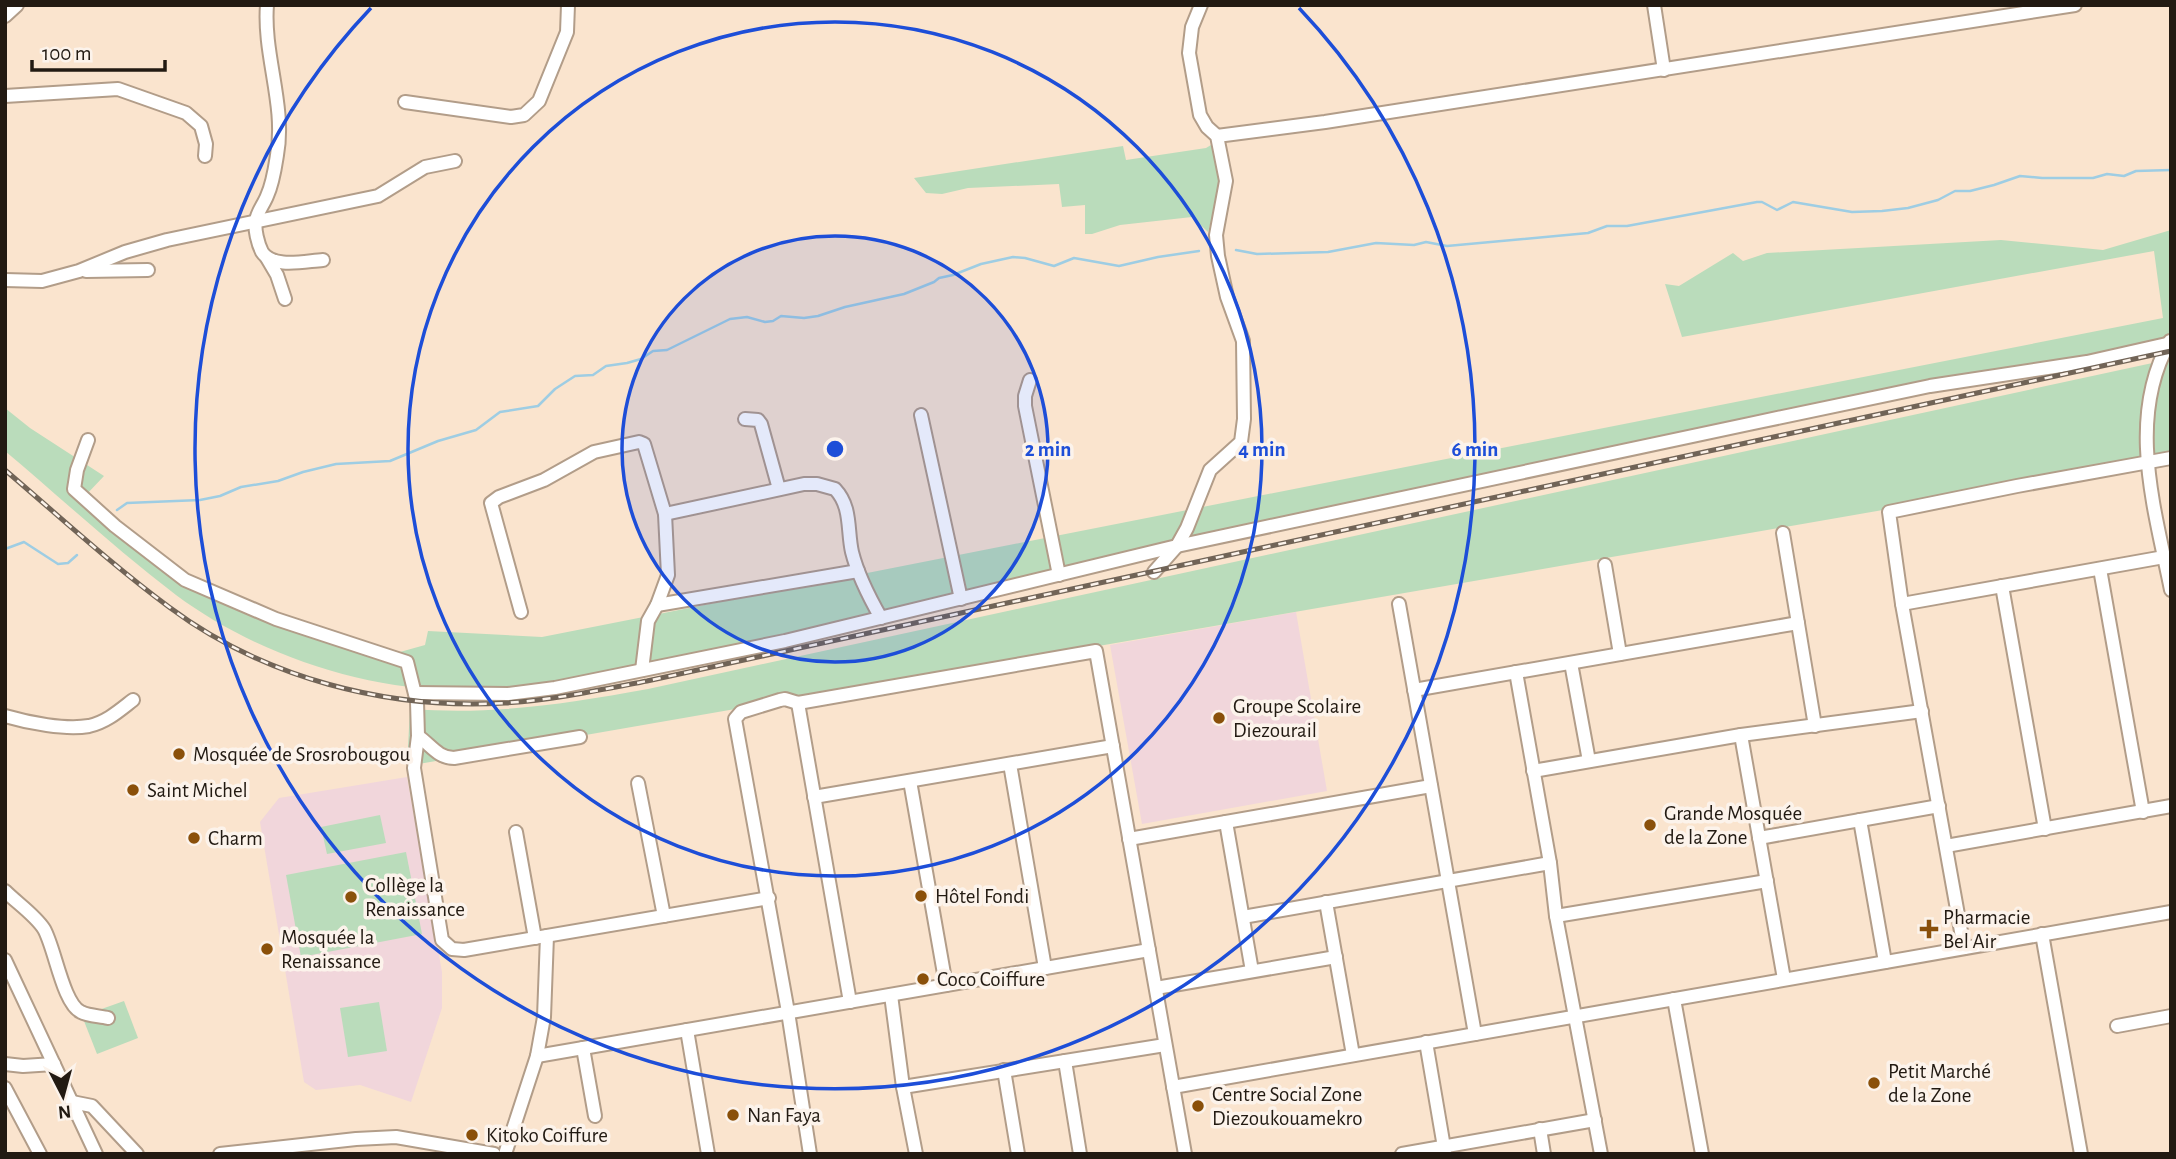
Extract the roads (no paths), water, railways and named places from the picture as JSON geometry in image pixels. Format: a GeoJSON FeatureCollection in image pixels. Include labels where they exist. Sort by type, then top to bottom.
{"type":"FeatureCollection","features":[{"type":"Feature","properties":{"kind":"street"},"geometry":{"type":"LineString","coordinates":[[5,16],[17,5]]}},
{"type":"Feature","properties":{"kind":"street"},"geometry":{"type":"LineString","coordinates":[[267,5],[279,123],[278,152],[268,193],[255,221],[261,250],[277,275],[285,299]]}},
{"type":"Feature","properties":{"kind":"street"},"geometry":{"type":"LineString","coordinates":[[405,102],[511,117],[524,115],[539,102],[561,52],[567,32],[568,5]]}},
{"type":"Feature","properties":{"kind":"street"},"geometry":{"type":"LineString","coordinates":[[1154,572],[1177,546],[1187,528],[1206,476],[1241,443],[1244,419],[1242,341],[1227,297],[1216,235],[1226,181],[1217,136],[1207,127],[1200,115],[1190,64],[1192,27],[1201,5]]}},
{"type":"Feature","properties":{"kind":"street"},"geometry":{"type":"LineString","coordinates":[[1654,5],[1664,70]]}},
{"type":"Feature","properties":{"kind":"street"},"geometry":{"type":"LineString","coordinates":[[1217,136],[1664,70],[2075,5]]}},
{"type":"Feature","properties":{"kind":"street"},"geometry":{"type":"LineString","coordinates":[[5,96],[118,89],[186,113],[201,126],[205,156]]}},
{"type":"Feature","properties":{"kind":"street"},"geometry":{"type":"LineString","coordinates":[[5,280],[42,281],[167,240],[377,196],[425,167],[455,161]]}},
{"type":"Feature","properties":{"kind":"street"},"geometry":{"type":"LineString","coordinates":[[267,258],[279,262],[323,260]]}},
{"type":"Feature","properties":{"kind":"street"},"geometry":{"type":"LineString","coordinates":[[79,271],[148,270]]}},
{"type":"Feature","properties":{"kind":"street"},"geometry":{"type":"LineString","coordinates":[[415,693],[508,694],[555,688],[785,641],[1177,546],[1917,389],[2087,362],[2170,342]]}},
{"type":"Feature","properties":{"kind":"street"},"geometry":{"type":"LineString","coordinates":[[2170,342],[2154,375],[2149,400],[2147,463],[2171,590]]}},
{"type":"Feature","properties":{"kind":"street"},"geometry":{"type":"LineString","coordinates":[[1030,380],[1025,406],[1059,575]]}},
{"type":"Feature","properties":{"kind":"street"},"geometry":{"type":"LineString","coordinates":[[921,415],[961,599]]}},
{"type":"Feature","properties":{"kind":"street"},"geometry":{"type":"LineString","coordinates":[[745,419],[758,420],[761,424],[779,489]]}},
{"type":"Feature","properties":{"kind":"street"},"geometry":{"type":"LineString","coordinates":[[88,440],[77,470],[74,489],[147,552],[186,580],[275,620],[407,662],[415,693],[418,736],[414,768],[442,940],[452,949],[464,950],[769,898]]}},
{"type":"Feature","properties":{"kind":"street"},"geometry":{"type":"LineString","coordinates":[[521,612],[491,502],[544,480],[594,452],[639,442],[644,444],[666,514],[668,575],[648,621],[642,670]]}},
{"type":"Feature","properties":{"kind":"street"},"geometry":{"type":"LineString","coordinates":[[1965,948],[1888,514],[1891,510],[2171,458]]}},
{"type":"Feature","properties":{"kind":"street"},"geometry":{"type":"LineString","coordinates":[[666,514],[779,489],[817,484],[835,489],[848,516],[852,551],[863,587],[881,618]]}},
{"type":"Feature","properties":{"kind":"street"},"geometry":{"type":"LineString","coordinates":[[1783,533],[1815,726]]}},
{"type":"Feature","properties":{"kind":"street"},"geometry":{"type":"LineString","coordinates":[[1902,604],[2164,557]]}},
{"type":"Feature","properties":{"kind":"street"},"geometry":{"type":"LineString","coordinates":[[1605,565],[1620,654]]}},
{"type":"Feature","properties":{"kind":"street"},"geometry":{"type":"LineString","coordinates":[[2100,569],[2143,811]]}},
{"type":"Feature","properties":{"kind":"street"},"geometry":{"type":"LineString","coordinates":[[657,605],[858,571]]}},
{"type":"Feature","properties":{"kind":"street"},"geometry":{"type":"LineString","coordinates":[[2002,586],[2045,829]]}},
{"type":"Feature","properties":{"kind":"street"},"geometry":{"type":"LineString","coordinates":[[1399,604],[1475,1034]]}},
{"type":"Feature","properties":{"kind":"street"},"geometry":{"type":"LineString","coordinates":[[1414,690],[1798,623]]}},
{"type":"Feature","properties":{"kind":"street"},"geometry":{"type":"LineString","coordinates":[[810,1154],[769,898],[735,719],[741,712],[785,699],[798,703],[1096,652],[1185,1154]]}},
{"type":"Feature","properties":{"kind":"street"},"geometry":{"type":"LineString","coordinates":[[1571,663],[1589,761]]}},
{"type":"Feature","properties":{"kind":"street"},"geometry":{"type":"LineString","coordinates":[[1516,672],[1556,916],[1601,1154]]}},
{"type":"Feature","properties":{"kind":"street"},"geometry":{"type":"LineString","coordinates":[[5,716],[27,722],[89,726],[109,718],[133,700]]}},
{"type":"Feature","properties":{"kind":"street"},"geometry":{"type":"LineString","coordinates":[[798,703],[849,1002]]}},
{"type":"Feature","properties":{"kind":"street"},"geometry":{"type":"LineString","coordinates":[[1533,771],[1741,735],[1922,711]]}},
{"type":"Feature","properties":{"kind":"street"},"geometry":{"type":"LineString","coordinates":[[1741,735],[1784,979]]}},
{"type":"Feature","properties":{"kind":"street"},"geometry":{"type":"LineString","coordinates":[[418,736],[445,758],[580,737]]}},
{"type":"Feature","properties":{"kind":"street"},"geometry":{"type":"LineString","coordinates":[[814,797],[1113,746]]}},
{"type":"Feature","properties":{"kind":"street"},"geometry":{"type":"LineString","coordinates":[[1010,764],[1045,968]]}},
{"type":"Feature","properties":{"kind":"street"},"geometry":{"type":"LineString","coordinates":[[910,781],[946,985]]}},
{"type":"Feature","properties":{"kind":"street"},"geometry":{"type":"LineString","coordinates":[[638,783],[664,916]]}},
{"type":"Feature","properties":{"kind":"street"},"geometry":{"type":"LineString","coordinates":[[1129,839],[1431,786]]}},
{"type":"Feature","properties":{"kind":"street"},"geometry":{"type":"LineString","coordinates":[[1759,838],[1939,806]]}},
{"type":"Feature","properties":{"kind":"street"},"geometry":{"type":"LineString","coordinates":[[1946,846],[2171,807]]}},
{"type":"Feature","properties":{"kind":"street"},"geometry":{"type":"LineString","coordinates":[[1860,820],[1885,962]]}},
{"type":"Feature","properties":{"kind":"street"},"geometry":{"type":"LineString","coordinates":[[1226,822],[1252,971]]}},
{"type":"Feature","properties":{"kind":"street"},"geometry":{"type":"LineString","coordinates":[[505,1154],[537,1056],[544,1017],[541,937],[516,832]]}},
{"type":"Feature","properties":{"kind":"street"},"geometry":{"type":"LineString","coordinates":[[1243,916],[1549,863]]}},
{"type":"Feature","properties":{"kind":"street"},"geometry":{"type":"LineString","coordinates":[[1556,916],[1767,881]]}},
{"type":"Feature","properties":{"kind":"street"},"geometry":{"type":"LineString","coordinates":[[5,891],[42,927],[53,948],[62,982],[79,1012],[108,1018]]}},
{"type":"Feature","properties":{"kind":"street"},"geometry":{"type":"LineString","coordinates":[[1326,902],[1353,1055]]}},
{"type":"Feature","properties":{"kind":"street"},"geometry":{"type":"LineString","coordinates":[[1173,1087],[2171,912]]}},
{"type":"Feature","properties":{"kind":"street"},"geometry":{"type":"LineString","coordinates":[[2042,934],[2081,1154]]}},
{"type":"Feature","properties":{"kind":"street"},"geometry":{"type":"LineString","coordinates":[[537,1056],[1149,950]]}},
{"type":"Feature","properties":{"kind":"street"},"geometry":{"type":"LineString","coordinates":[[1156,988],[1336,957]]}},
{"type":"Feature","properties":{"kind":"street"},"geometry":{"type":"LineString","coordinates":[[5,960],[96,1154]]}},
{"type":"Feature","properties":{"kind":"street"},"geometry":{"type":"LineString","coordinates":[[891,995],[903,1087],[916,1154]]}},
{"type":"Feature","properties":{"kind":"street"},"geometry":{"type":"LineString","coordinates":[[1674,999],[1702,1154]]}},
{"type":"Feature","properties":{"kind":"street"},"geometry":{"type":"LineString","coordinates":[[2117,1026],[2171,1016]]}},
{"type":"Feature","properties":{"kind":"street"},"geometry":{"type":"LineString","coordinates":[[687,1030],[708,1154]]}},
{"type":"Feature","properties":{"kind":"street"},"geometry":{"type":"LineString","coordinates":[[1426,1042],[1444,1150]]}},
{"type":"Feature","properties":{"kind":"street"},"geometry":{"type":"LineString","coordinates":[[903,1087],[1166,1045]]}},
{"type":"Feature","properties":{"kind":"street"},"geometry":{"type":"LineString","coordinates":[[583,1048],[595,1115]]}},
{"type":"Feature","properties":{"kind":"street"},"geometry":{"type":"LineString","coordinates":[[1065,1061],[1080,1154]]}},
{"type":"Feature","properties":{"kind":"street"},"geometry":{"type":"LineString","coordinates":[[5,1064],[54,1064]]}},
{"type":"Feature","properties":{"kind":"street"},"geometry":{"type":"LineString","coordinates":[[1004,1070],[1017,1154]]}},
{"type":"Feature","properties":{"kind":"street"},"geometry":{"type":"LineString","coordinates":[[5,1088],[11,1112],[40,1154]]}},
{"type":"Feature","properties":{"kind":"street"},"geometry":{"type":"LineString","coordinates":[[72,1102],[92,1106],[137,1154]]}},
{"type":"Feature","properties":{"kind":"street"},"geometry":{"type":"LineString","coordinates":[[1402,1154],[1444,1150],[1595,1120]]}},
{"type":"Feature","properties":{"kind":"street"},"geometry":{"type":"LineString","coordinates":[[1540,1129],[1544,1154]]}},
{"type":"Feature","properties":{"kind":"street"},"geometry":{"type":"LineString","coordinates":[[220,1154],[396,1137],[494,1154]]}},
{"type":"Feature","properties":{"kind":"waterway"},"geometry":{"type":"LineString","coordinates":[[1236,250],[1257,254],[1328,252],[1376,243],[1414,245],[1426,242],[1447,246],[1588,233],[1607,226],[1627,226],[1757,202],[1777,210],[1793,202],[1852,212],[1882,211],[1908,208],[1938,200],[1955,191],[1970,191],[2020,176],[2093,178],[2107,174],[2124,176],[2136,171],[2171,170]]}},
{"type":"Feature","properties":{"kind":"waterway"},"geometry":{"type":"LineString","coordinates":[[117,510],[127,503],[200,500],[220,496],[241,487],[278,481],[336,464],[390,461],[438,441],[476,430],[500,412],[538,406],[555,389],[575,376],[593,375],[606,366],[641,359],[653,351],[667,350],[730,319],[747,317],[765,322],[781,316],[818,316],[904,294],[939,278],[1013,257],[1054,266],[1074,258],[1119,266],[1199,251]]}},
{"type":"Feature","properties":{"kind":"waterway"},"geometry":{"type":"LineString","coordinates":[[5,549],[24,542],[58,564],[68,563],[77,555]]}},
{"type":"Feature","properties":{"kind":"railway"},"geometry":{"type":"LineString","coordinates":[[5,470],[148,591],[206,632],[245,653],[328,684],[372,694],[416,701],[505,703],[559,697],[647,681],[2171,351]]}},
{"type":"Feature","properties":{"kind":"place","name":"Groupe Scolaire Diezourail"},"geometry":{"type":"Point","coordinates":[1219,718]}},
{"type":"Feature","properties":{"kind":"place","name":"Mosquée de Srosrobougou"},"geometry":{"type":"Point","coordinates":[179,754]}},
{"type":"Feature","properties":{"kind":"place","name":"Saint Michel"},"geometry":{"type":"Point","coordinates":[133,790]}},
{"type":"Feature","properties":{"kind":"place","name":"Grande Mosquée de la Zone"},"geometry":{"type":"Point","coordinates":[1650,825]}},
{"type":"Feature","properties":{"kind":"place","name":"Charm"},"geometry":{"type":"Point","coordinates":[194,838]}},
{"type":"Feature","properties":{"kind":"place","name":"Hôtel Fondi"},"geometry":{"type":"Point","coordinates":[921,896]}},
{"type":"Feature","properties":{"kind":"place","name":"Collège la Renaissance"},"geometry":{"type":"Point","coordinates":[351,897]}},
{"type":"Feature","properties":{"kind":"place","name":"Pharmacie Bel Air"},"geometry":{"type":"Point","coordinates":[1929,929]}},
{"type":"Feature","properties":{"kind":"place","name":"Mosquée la Renaissance"},"geometry":{"type":"Point","coordinates":[267,949]}},
{"type":"Feature","properties":{"kind":"place","name":"Coco Coiffure"},"geometry":{"type":"Point","coordinates":[923,979]}},
{"type":"Feature","properties":{"kind":"place","name":"Petit Marché de la Zone"},"geometry":{"type":"Point","coordinates":[1874,1083]}},
{"type":"Feature","properties":{"kind":"place","name":"Centre Social Zone Diezoukouamekro"},"geometry":{"type":"Point","coordinates":[1198,1106]}},
{"type":"Feature","properties":{"kind":"place","name":"Nan Faya"},"geometry":{"type":"Point","coordinates":[733,1115]}},
{"type":"Feature","properties":{"kind":"place","name":"Kitoko Coiffure"},"geometry":{"type":"Point","coordinates":[472,1135]}}]}
